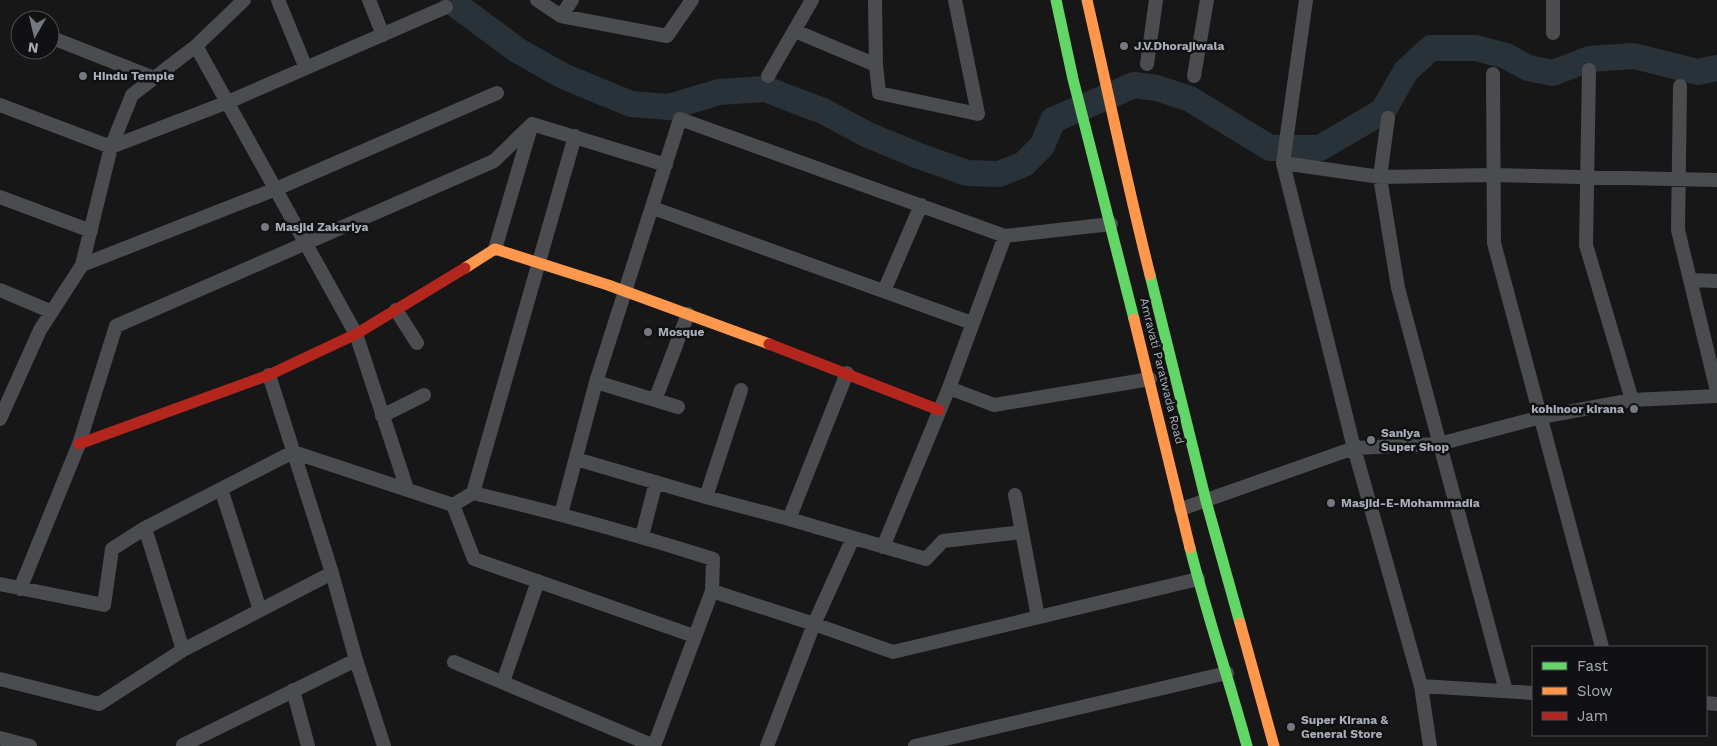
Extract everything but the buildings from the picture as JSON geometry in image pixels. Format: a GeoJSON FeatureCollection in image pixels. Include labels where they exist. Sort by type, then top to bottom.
{"type":"FeatureCollection","features":[{"type":"Feature","properties":{"kind":"main road","name":"Amravati Paratwada Road"},"geometry":{"type":"LineString","coordinates":[[1056,0],[1072,79],[1111,224],[1198,579],[1247,746]]}},
{"type":"Feature","properties":{"kind":"main road","name":"Amravati Paratwada Road"},"geometry":{"type":"LineString","coordinates":[[1087,0],[1130,192],[1206,501],[1274,746]]}},
{"type":"Feature","properties":{"kind":"main road"},"geometry":{"type":"LineString","coordinates":[[79,444],[269,375],[356,334],[495,249],[539,262],[688,314],[847,373],[939,410]]}},
{"type":"Feature","properties":{"kind":"street"},"geometry":{"type":"LineString","coordinates":[[0,419],[32,345],[82,265],[111,147],[132,95],[196,46],[244,0]]}},
{"type":"Feature","properties":{"kind":"street"},"geometry":{"type":"LineString","coordinates":[[278,0],[306,68]]}},
{"type":"Feature","properties":{"kind":"street"},"geometry":{"type":"LineString","coordinates":[[369,0],[383,35]]}},
{"type":"Feature","properties":{"kind":"street"},"geometry":{"type":"LineString","coordinates":[[537,0],[561,16],[667,36],[692,0]]}},
{"type":"Feature","properties":{"kind":"street"},"geometry":{"type":"LineString","coordinates":[[561,16],[572,0]]}},
{"type":"Feature","properties":{"kind":"street"},"geometry":{"type":"LineString","coordinates":[[768,76],[812,0]]}},
{"type":"Feature","properties":{"kind":"street"},"geometry":{"type":"LineString","coordinates":[[874,0],[879,93],[978,114],[955,0]]}},
{"type":"Feature","properties":{"kind":"street"},"geometry":{"type":"LineString","coordinates":[[1147,64],[1156,0]]}},
{"type":"Feature","properties":{"kind":"street"},"geometry":{"type":"LineString","coordinates":[[1194,76],[1207,0]]}},
{"type":"Feature","properties":{"kind":"street"},"geometry":{"type":"LineString","coordinates":[[1306,0],[1284,158],[1354,448],[1421,686],[1430,746]]}},
{"type":"Feature","properties":{"kind":"street"},"geometry":{"type":"LineString","coordinates":[[1553,0],[1553,33]]}},
{"type":"Feature","properties":{"kind":"street"},"geometry":{"type":"LineString","coordinates":[[0,106],[111,147],[228,102],[446,7]]}},
{"type":"Feature","properties":{"kind":"street"},"geometry":{"type":"LineString","coordinates":[[794,31],[876,65]]}},
{"type":"Feature","properties":{"kind":"street"},"geometry":{"type":"LineString","coordinates":[[60,41],[154,78]]}},
{"type":"Feature","properties":{"kind":"street"},"geometry":{"type":"LineString","coordinates":[[196,46],[356,334],[407,489]]}},
{"type":"Feature","properties":{"kind":"street"},"geometry":{"type":"LineString","coordinates":[[1589,70],[1586,245],[1632,400]]}},
{"type":"Feature","properties":{"kind":"street"},"geometry":{"type":"LineString","coordinates":[[1493,74],[1494,243],[1602,646]]}},
{"type":"Feature","properties":{"kind":"street"},"geometry":{"type":"LineString","coordinates":[[1680,86],[1678,230],[1717,391]]}},
{"type":"Feature","properties":{"kind":"street"},"geometry":{"type":"LineString","coordinates":[[82,265],[276,189],[497,94]]}},
{"type":"Feature","properties":{"kind":"street"},"geometry":{"type":"LineString","coordinates":[[1388,118],[1380,177],[1398,288],[1506,691]]}},
{"type":"Feature","properties":{"kind":"street"},"geometry":{"type":"LineString","coordinates":[[561,514],[596,382],[680,119],[1005,236],[1111,224]]}},
{"type":"Feature","properties":{"kind":"street"},"geometry":{"type":"LineString","coordinates":[[532,124],[666,165]]}},
{"type":"Feature","properties":{"kind":"street"},"geometry":{"type":"LineString","coordinates":[[20,589],[79,444],[116,326],[494,162],[532,124]]}},
{"type":"Feature","properties":{"kind":"street"},"geometry":{"type":"LineString","coordinates":[[495,249],[532,124]]}},
{"type":"Feature","properties":{"kind":"street"},"geometry":{"type":"LineString","coordinates":[[0,584],[104,605],[112,549],[145,528],[294,452],[453,504],[473,492],[576,136]]}},
{"type":"Feature","properties":{"kind":"street"},"geometry":{"type":"LineString","coordinates":[[1284,158],[1380,177],[1493,175],[1717,180]]}},
{"type":"Feature","properties":{"kind":"street"},"geometry":{"type":"LineString","coordinates":[[0,197],[91,231]]}},
{"type":"Feature","properties":{"kind":"street"},"geometry":{"type":"LineString","coordinates":[[884,291],[921,205]]}},
{"type":"Feature","properties":{"kind":"street"},"geometry":{"type":"LineString","coordinates":[[653,208],[972,323]]}},
{"type":"Feature","properties":{"kind":"street"},"geometry":{"type":"LineString","coordinates":[[883,547],[948,388],[1005,236]]}},
{"type":"Feature","properties":{"kind":"street"},"geometry":{"type":"LineString","coordinates":[[1690,280],[1717,281]]}},
{"type":"Feature","properties":{"kind":"street"},"geometry":{"type":"LineString","coordinates":[[0,290],[52,312]]}},
{"type":"Feature","properties":{"kind":"street"},"geometry":{"type":"LineString","coordinates":[[396,310],[417,344]]}},
{"type":"Feature","properties":{"kind":"street"},"geometry":{"type":"LineString","coordinates":[[655,400],[688,314]]}},
{"type":"Feature","properties":{"kind":"street"},"geometry":{"type":"LineString","coordinates":[[789,519],[847,373]]}},
{"type":"Feature","properties":{"kind":"street"},"geometry":{"type":"LineString","coordinates":[[269,375],[332,573],[356,660],[384,746]]}},
{"type":"Feature","properties":{"kind":"street"},"geometry":{"type":"LineString","coordinates":[[948,388],[994,405],[1150,379]]}},
{"type":"Feature","properties":{"kind":"street"},"geometry":{"type":"LineString","coordinates":[[596,382],[678,408]]}},
{"type":"Feature","properties":{"kind":"street"},"geometry":{"type":"LineString","coordinates":[[706,497],[741,390]]}},
{"type":"Feature","properties":{"kind":"street"},"geometry":{"type":"LineString","coordinates":[[382,416],[424,395]]}},
{"type":"Feature","properties":{"kind":"street"},"geometry":{"type":"LineString","coordinates":[[1181,510],[1354,448],[1439,444],[1541,417],[1632,400],[1717,396]]}},
{"type":"Feature","properties":{"kind":"street"},"geometry":{"type":"LineString","coordinates":[[576,459],[926,559],[943,541],[1022,532]]}},
{"type":"Feature","properties":{"kind":"street"},"geometry":{"type":"LineString","coordinates":[[642,536],[656,482]]}},
{"type":"Feature","properties":{"kind":"street"},"geometry":{"type":"LineString","coordinates":[[221,489],[260,610]]}},
{"type":"Feature","properties":{"kind":"street"},"geometry":{"type":"LineString","coordinates":[[454,662],[654,746],[712,591],[713,559],[642,536],[473,492]]}},
{"type":"Feature","properties":{"kind":"street"},"geometry":{"type":"LineString","coordinates":[[1015,495],[1038,617]]}},
{"type":"Feature","properties":{"kind":"street"},"geometry":{"type":"LineString","coordinates":[[453,504],[474,559],[694,636]]}},
{"type":"Feature","properties":{"kind":"street"},"geometry":{"type":"LineString","coordinates":[[145,528],[182,650]]}},
{"type":"Feature","properties":{"kind":"street"},"geometry":{"type":"LineString","coordinates":[[767,746],[814,624],[853,538]]}},
{"type":"Feature","properties":{"kind":"street"},"geometry":{"type":"LineString","coordinates":[[0,679],[99,704],[182,650],[332,573]]}},
{"type":"Feature","properties":{"kind":"street"},"geometry":{"type":"LineString","coordinates":[[712,591],[893,652],[1198,579]]}},
{"type":"Feature","properties":{"kind":"street"},"geometry":{"type":"LineString","coordinates":[[504,682],[538,581]]}},
{"type":"Feature","properties":{"kind":"street"},"geometry":{"type":"LineString","coordinates":[[183,745],[356,660]]}},
{"type":"Feature","properties":{"kind":"street"},"geometry":{"type":"LineString","coordinates":[[915,746],[1227,673]]}},
{"type":"Feature","properties":{"kind":"street"},"geometry":{"type":"LineString","coordinates":[[1421,686],[1532,693]]}},
{"type":"Feature","properties":{"kind":"street"},"geometry":{"type":"LineString","coordinates":[[293,690],[308,746]]}},
{"type":"Feature","properties":{"kind":"street"},"geometry":{"type":"LineString","coordinates":[[8,742],[30,746]]}},
{"type":"Feature","properties":{"kind":"waterway"},"geometry":{"type":"LineString","coordinates":[[454,0],[455,4],[517,50],[563,76],[631,104],[669,107],[719,92],[765,89],[823,111],[868,135],[967,173],[999,174],[1024,164],[1042,146],[1053,120],[1134,85],[1157,88],[1190,99],[1270,148],[1320,148],[1383,111],[1406,71],[1431,48],[1476,48],[1506,56],[1528,68],[1553,73],[1589,59],[1634,56],[1698,72],[1717,68]]}},
{"type":"Feature","properties":{"kind":"traffic: fast"},"geometry":{"type":"LineString","coordinates":[[1056,0],[1073,79],[1134,319]]}},
{"type":"Feature","properties":{"kind":"traffic: fast"},"geometry":{"type":"LineString","coordinates":[[1150,275],[1206,501],[1240,623]]}},
{"type":"Feature","properties":{"kind":"traffic: fast"},"geometry":{"type":"LineString","coordinates":[[1190,548],[1247,746]]}},
{"type":"Feature","properties":{"kind":"traffic: slow"},"geometry":{"type":"LineString","coordinates":[[1087,0],[1150,275]]}},
{"type":"Feature","properties":{"kind":"traffic: slow"},"geometry":{"type":"LineString","coordinates":[[465,268],[495,249],[608,285],[769,344]]}},
{"type":"Feature","properties":{"kind":"traffic: slow"},"geometry":{"type":"LineString","coordinates":[[1134,319],[1190,548]]}},
{"type":"Feature","properties":{"kind":"traffic: slow"},"geometry":{"type":"LineString","coordinates":[[1240,623],[1274,746]]}},
{"type":"Feature","properties":{"kind":"traffic: jam"},"geometry":{"type":"LineString","coordinates":[[79,444],[269,375],[356,334],[465,268]]}},
{"type":"Feature","properties":{"kind":"traffic: jam"},"geometry":{"type":"LineString","coordinates":[[769,344],[939,410]]}},
{"type":"Feature","properties":{"kind":"place","name":"J.V.Dhorajiwala"},"geometry":{"type":"Point","coordinates":[1124,46]}},
{"type":"Feature","properties":{"kind":"place","name":"Hindu Temple"},"geometry":{"type":"Point","coordinates":[83,76]}},
{"type":"Feature","properties":{"kind":"place","name":"Masjid Zakariya"},"geometry":{"type":"Point","coordinates":[265,227]}},
{"type":"Feature","properties":{"kind":"place","name":"Mosque"},"geometry":{"type":"Point","coordinates":[648,332]}},
{"type":"Feature","properties":{"kind":"place","name":"kohinoor kirana"},"geometry":{"type":"Point","coordinates":[1634,409]}},
{"type":"Feature","properties":{"kind":"place","name":"Saniya Super Shop"},"geometry":{"type":"Point","coordinates":[1371,440]}},
{"type":"Feature","properties":{"kind":"place","name":"Masjid-E-Mohammadia"},"geometry":{"type":"Point","coordinates":[1331,503]}},
{"type":"Feature","properties":{"kind":"place","name":"Super Kirana & General Store"},"geometry":{"type":"Point","coordinates":[1291,727]}}]}
